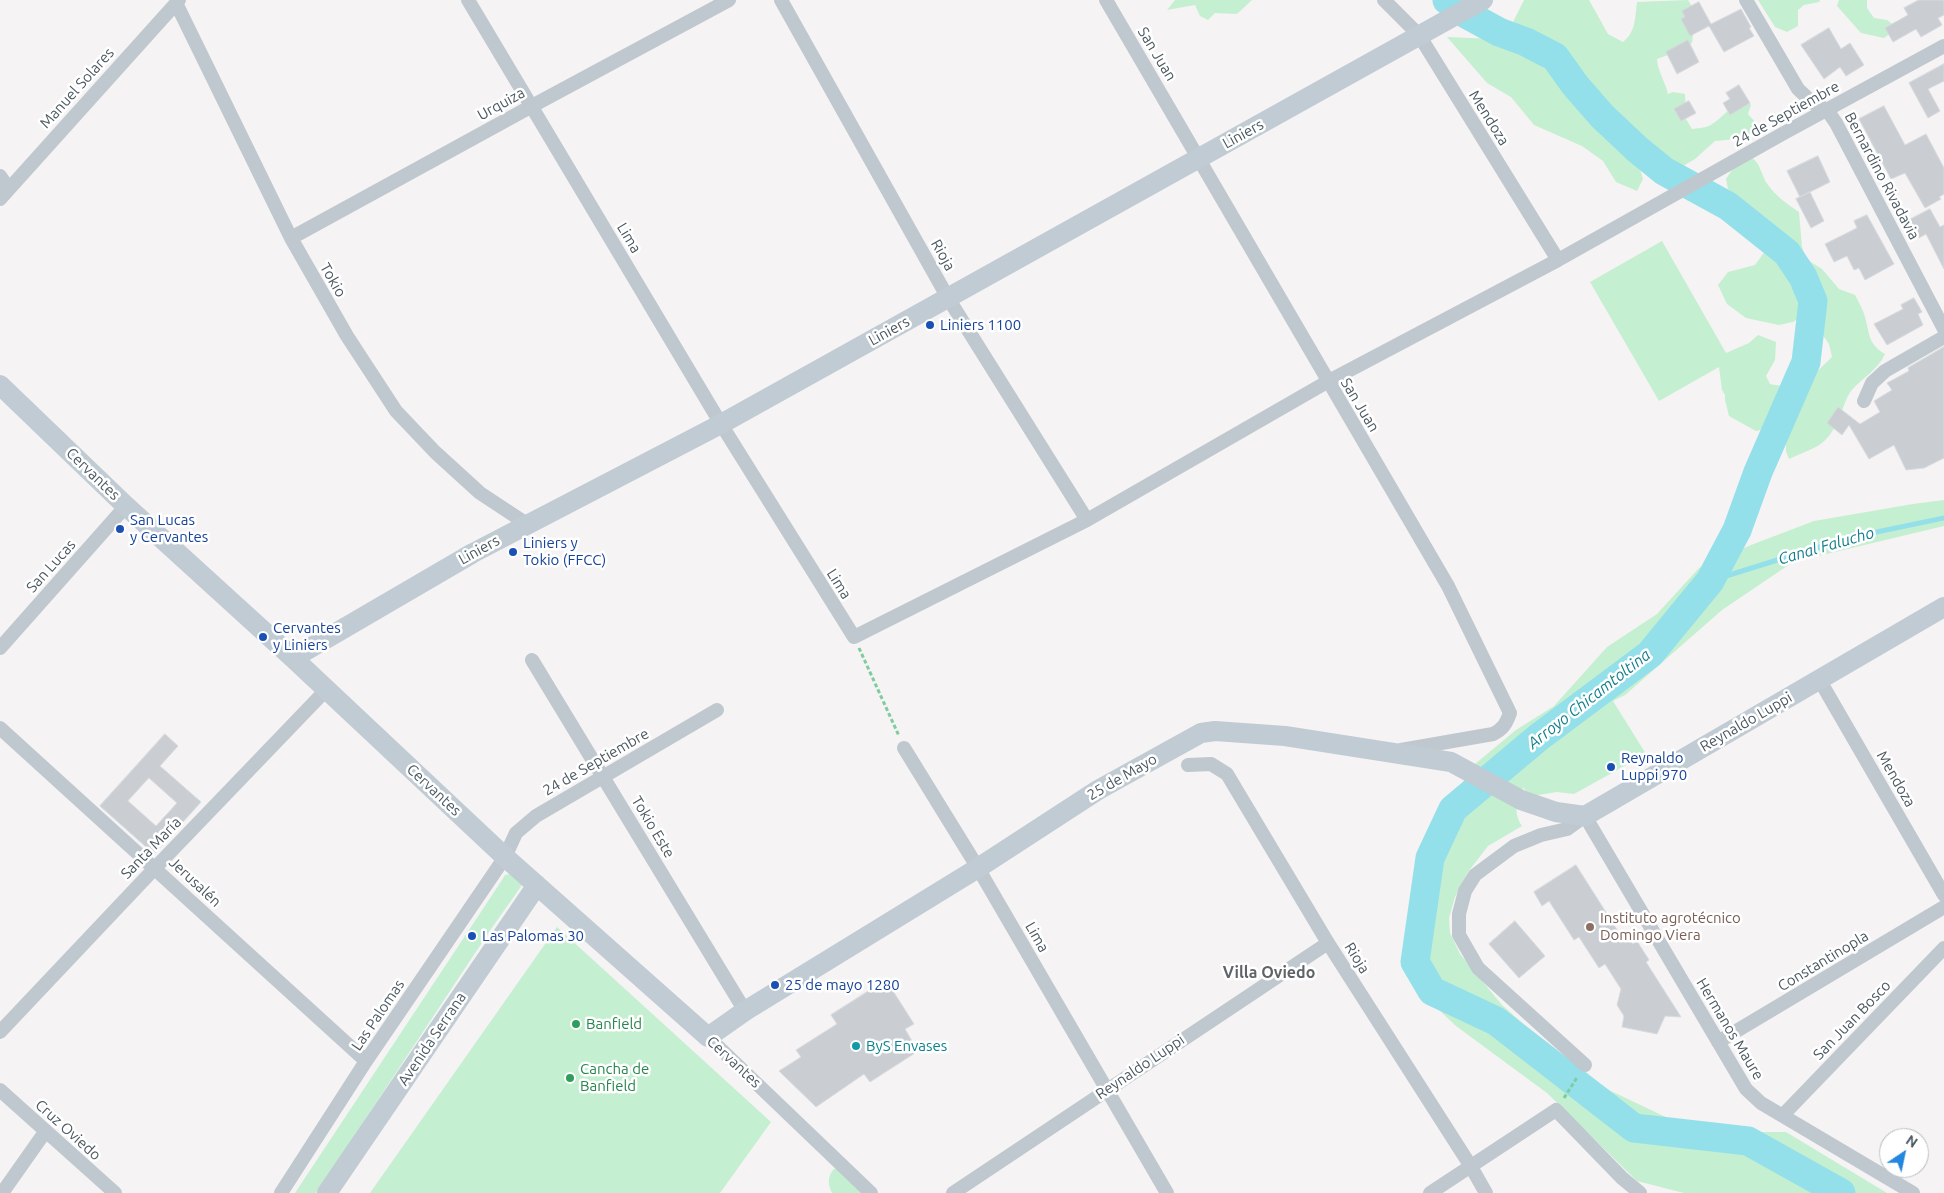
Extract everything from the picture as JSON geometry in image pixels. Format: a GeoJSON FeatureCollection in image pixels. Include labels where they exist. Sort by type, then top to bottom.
{"type":"FeatureCollection","features":[{"type":"Feature","properties":{"kind":"street","name":"Lima"},"geometry":{"type":"LineString","coordinates":[[468,0],[721,424],[854,637]]}},
{"type":"Feature","properties":{"kind":"street","name":"Urquiza"},"geometry":{"type":"LineString","coordinates":[[291,238],[729,0]]}},
{"type":"Feature","properties":{"kind":"street","name":"Rioja"},"geometry":{"type":"LineString","coordinates":[[781,0],[948,298],[1087,520]]}},
{"type":"Feature","properties":{"kind":"street","name":"San Juan"},"geometry":{"type":"LineString","coordinates":[[1106,0],[1327,382],[1448,586],[1510,713],[1506,724],[1501,730],[1493,734],[1388,752]]}},
{"type":"Feature","properties":{"kind":"street","name":"Mendoza"},"geometry":{"type":"LineString","coordinates":[[1384,0],[1419,35],[1558,260]]}},
{"type":"Feature","properties":{"kind":"street","name":"Bernardino Rivadavia"},"geometry":{"type":"LineString","coordinates":[[1746,0],[1798,89],[1813,103],[1828,110],[1944,329]]}},
{"type":"Feature","properties":{"kind":"street","name":"Liniers"},"geometry":{"type":"LineString","coordinates":[[293,658],[473,553],[721,424],[1480,1]]}},
{"type":"Feature","properties":{"kind":"street","name":"Manuel Solares"},"geometry":{"type":"LineString","coordinates":[[4,194],[177,2]]}},
{"type":"Feature","properties":{"kind":"street","name":"Tokio"},"geometry":{"type":"LineString","coordinates":[[177,2],[291,238],[347,336],[396,411],[435,452],[480,493],[527,524]]}},
{"type":"Feature","properties":{"kind":"street","name":"24 de Septiembre"},"geometry":{"type":"LineString","coordinates":[[854,637],[1087,520],[1327,382],[1558,260],[1944,46]]}},
{"type":"Feature","properties":{"kind":"street"},"geometry":{"type":"LineString","coordinates":[[0,176],[4,194]]}},
{"type":"Feature","properties":{"kind":"street"},"geometry":{"type":"LineString","coordinates":[[1864,401],[1872,383],[1885,371],[1944,338]]}},
{"type":"Feature","properties":{"kind":"street","name":"Cervantes"},"geometry":{"type":"LineString","coordinates":[[0,385],[126,506],[327,689],[505,856],[708,1037],[871,1193]]}},
{"type":"Feature","properties":{"kind":"street","name":"San Lucas"},"geometry":{"type":"LineString","coordinates":[[0,648],[126,506]]}},
{"type":"Feature","properties":{"kind":"street","name":"Reynaldo Luppi"},"geometry":{"type":"LineString","coordinates":[[1585,1065],[1478,968],[1459,935],[1459,914],[1465,891],[1475,875],[1514,846],[1541,835],[1567,829],[1585,816],[1944,607]]}},
{"type":"Feature","properties":{"kind":"street","name":"Tokio Este"},"geometry":{"type":"LineString","coordinates":[[532,660],[745,1010]]}},
{"type":"Feature","properties":{"kind":"street","name":"Mendoza"},"geometry":{"type":"LineString","coordinates":[[1819,679],[1944,895]]}},
{"type":"Feature","properties":{"kind":"street","name":"Santa María"},"geometry":{"type":"LineString","coordinates":[[0,1032],[327,689]]}},
{"type":"Feature","properties":{"kind":"street","name":"24 de Septiembre"},"geometry":{"type":"LineString","coordinates":[[505,856],[516,833],[525,824],[717,710]]}},
{"type":"Feature","properties":{"kind":"street","name":"Jerusalén"},"geometry":{"type":"LineString","coordinates":[[0,728],[366,1061]]}},
{"type":"Feature","properties":{"kind":"street","name":"25 de Mayo"},"geometry":{"type":"LineString","coordinates":[[708,1037],[745,1010],[978,868],[1098,790],[1201,733],[1214,731],[1285,736],[1451,762],[1521,800],[1556,812],[1585,816]]}},
{"type":"Feature","properties":{"kind":"street","name":"Lima"},"geometry":{"type":"LineString","coordinates":[[904,748],[978,868],[1167,1193]]}},
{"type":"Feature","properties":{"kind":"street","name":"Rioja"},"geometry":{"type":"LineString","coordinates":[[1188,765],[1211,764],[1227,774],[1328,943],[1486,1193]]}},
{"type":"Feature","properties":{"kind":"street","name":"Hermanos Maure"},"geometry":{"type":"LineString","coordinates":[[1585,816],[1746,1089],[1761,1103],[1913,1193]]}},
{"type":"Feature","properties":{"kind":"street","name":"Las Palomas"},"geometry":{"type":"LineString","coordinates":[[281,1193],[366,1061],[505,856]]}},
{"type":"Feature","properties":{"kind":"street","name":"Avenida Serrana"},"geometry":{"type":"LineString","coordinates":[[327,1193],[537,885]]}},
{"type":"Feature","properties":{"kind":"street","name":"Constantinopla"},"geometry":{"type":"LineString","coordinates":[[1718,1042],[1944,907]]}},
{"type":"Feature","properties":{"kind":"street","name":"Reynaldo Luppi"},"geometry":{"type":"LineString","coordinates":[[953,1193],[1328,943]]}},
{"type":"Feature","properties":{"kind":"street","name":"San Juan Bosco"},"geometry":{"type":"LineString","coordinates":[[1783,1115],[1944,948]]}},
{"type":"Feature","properties":{"kind":"street","name":"Cruz Oviedo"},"geometry":{"type":"LineString","coordinates":[[0,1090],[115,1193]]}},
{"type":"Feature","properties":{"kind":"street"},"geometry":{"type":"LineString","coordinates":[[1430,1193],[1556,1110],[1622,1178],[1640,1193]]}},
{"type":"Feature","properties":{"kind":"street"},"geometry":{"type":"LineString","coordinates":[[2,1193],[46,1132]]}},
{"type":"Feature","properties":{"kind":"path"},"geometry":{"type":"LineString","coordinates":[[854,637],[904,748]]}},
{"type":"Feature","properties":{"kind":"path"},"geometry":{"type":"LineString","coordinates":[[1556,1110],[1585,1065]]}},
{"type":"Feature","properties":{"kind":"green space"},"geometry":{"type":"Polygon","coordinates":[[[1175,0],[1252,0],[1237,14],[1215,13],[1208,20],[1200,16],[1195,5],[1167,10],[1175,0]]]}},
{"type":"Feature","properties":{"kind":"green space"},"geometry":{"type":"Polygon","coordinates":[[[1524,0],[1589,0],[1608,34],[1623,42],[1633,29],[1637,2],[1688,0],[1696,13],[1692,43],[1676,52],[1657,59],[1668,94],[1673,92],[1685,94],[1686,119],[1692,129],[1709,126],[1745,97],[1751,105],[1748,114],[1756,123],[1757,128],[1752,133],[1737,139],[1715,141],[1695,159],[1683,166],[1671,163],[1661,156],[1640,169],[1643,179],[1637,191],[1616,182],[1603,161],[1582,146],[1534,125],[1511,97],[1487,83],[1447,37],[1493,39],[1511,26],[1524,0]]]}},
{"type":"Feature","properties":{"kind":"green space"},"geometry":{"type":"Polygon","coordinates":[[[1758,0],[1820,0],[1819,2],[1804,5],[1798,10],[1798,26],[1787,32],[1775,27],[1758,0]]]}},
{"type":"Feature","properties":{"kind":"green space"},"geometry":{"type":"Polygon","coordinates":[[[1839,0],[1867,0],[1867,8],[1874,18],[1887,20],[1895,26],[1895,30],[1884,38],[1861,33],[1837,6],[1839,0]]]}},
{"type":"Feature","properties":{"kind":"green space"},"geometry":{"type":"Polygon","coordinates":[[[1751,157],[1757,163],[1771,189],[1782,200],[1799,212],[1802,247],[1806,259],[1822,269],[1839,289],[1855,295],[1875,347],[1885,354],[1874,369],[1851,391],[1835,427],[1825,440],[1820,445],[1789,459],[1786,443],[1768,428],[1756,431],[1729,416],[1725,395],[1722,390],[1719,367],[1659,401],[1590,282],[1662,241],[1726,353],[1749,343],[1758,335],[1776,342],[1775,360],[1766,376],[1770,384],[1781,386],[1798,384],[1812,376],[1832,357],[1829,344],[1807,313],[1793,322],[1779,325],[1746,318],[1727,304],[1718,285],[1728,272],[1755,265],[1775,237],[1769,225],[1728,189],[1726,179],[1734,167],[1751,157]]]}},
{"type":"Feature","properties":{"kind":"green space"},"geometry":{"type":"Polygon","coordinates":[[[1944,500],[1944,526],[1793,562],[1722,610],[1625,695],[1613,701],[1646,754],[1574,794],[1557,792],[1526,797],[1524,787],[1518,802],[1517,811],[1517,816],[1522,826],[1488,846],[1468,872],[1455,897],[1449,918],[1450,933],[1460,954],[1502,1005],[1567,1063],[1611,1091],[1697,1132],[1786,1132],[1887,1193],[1684,1193],[1637,1181],[1547,1093],[1456,1026],[1417,989],[1405,951],[1408,916],[1424,849],[1475,764],[1516,730],[1554,706],[1607,647],[1657,614],[1699,568],[1751,545],[1814,521],[1944,500]]]}},
{"type":"Feature","properties":{"kind":"green space"},"geometry":{"type":"Polygon","coordinates":[[[510,874],[523,883],[520,888],[331,1171],[316,1193],[295,1193],[505,875],[510,874]]]}},
{"type":"Feature","properties":{"kind":"green space","name":"Banfield"},"geometry":{"type":"Polygon","coordinates":[[[557,927],[771,1122],[720,1193],[370,1193],[557,927]]]}},
{"type":"Feature","properties":{"kind":"green space"},"geometry":{"type":"Polygon","coordinates":[[[834,1169],[840,1169],[869,1193],[832,1193],[829,1181],[834,1169]]]}},
{"type":"Feature","properties":{"kind":"building"},"geometry":{"type":"Polygon","coordinates":[[[1919,0],[1944,0],[1944,15],[1938,18],[1942,25],[1921,37],[1916,29],[1893,42],[1885,28],[1908,15],[1904,8],[1919,0]]]}},
{"type":"Feature","properties":{"kind":"building"},"geometry":{"type":"Polygon","coordinates":[[[1699,2],[1711,24],[1741,9],[1754,36],[1724,52],[1709,26],[1690,36],[1681,19],[1685,17],[1682,11],[1699,2]]]}},
{"type":"Feature","properties":{"kind":"building"},"geometry":{"type":"Polygon","coordinates":[[[1829,28],[1841,49],[1850,43],[1864,65],[1846,76],[1840,67],[1824,79],[1801,45],[1829,28]]]}},
{"type":"Feature","properties":{"kind":"building"},"geometry":{"type":"Polygon","coordinates":[[[1688,40],[1699,62],[1677,74],[1666,52],[1688,40]]]}},
{"type":"Feature","properties":{"kind":"building"},"geometry":{"type":"Polygon","coordinates":[[[1944,64],[1944,81],[1928,89],[1940,111],[1928,118],[1909,83],[1944,64]]]}},
{"type":"Feature","properties":{"kind":"building"},"geometry":{"type":"Polygon","coordinates":[[[1739,85],[1750,103],[1730,115],[1723,103],[1730,99],[1726,93],[1739,85]]]}},
{"type":"Feature","properties":{"kind":"building"},"geometry":{"type":"Polygon","coordinates":[[[1689,101],[1696,113],[1681,121],[1674,109],[1689,101]]]}},
{"type":"Feature","properties":{"kind":"building"},"geometry":{"type":"Polygon","coordinates":[[[1884,106],[1905,145],[1926,134],[1944,168],[1944,194],[1939,197],[1941,199],[1925,208],[1905,173],[1891,179],[1859,119],[1884,106]]]}},
{"type":"Feature","properties":{"kind":"building"},"geometry":{"type":"Polygon","coordinates":[[[1818,156],[1830,182],[1800,197],[1787,171],[1818,156]]]}},
{"type":"Feature","properties":{"kind":"building"},"geometry":{"type":"Polygon","coordinates":[[[1810,192],[1824,221],[1811,228],[1796,199],[1810,192]]]}},
{"type":"Feature","properties":{"kind":"building"},"geometry":{"type":"Polygon","coordinates":[[[1930,209],[1940,227],[1944,225],[1944,269],[1926,234],[1919,238],[1909,220],[1930,209]]]}},
{"type":"Feature","properties":{"kind":"building"},"geometry":{"type":"Polygon","coordinates":[[[1867,215],[1894,264],[1865,280],[1859,268],[1854,270],[1847,256],[1834,262],[1825,244],[1857,228],[1854,221],[1867,215]]]}},
{"type":"Feature","properties":{"kind":"building"},"geometry":{"type":"Polygon","coordinates":[[[1914,298],[1922,312],[1918,314],[1923,325],[1887,345],[1874,324],[1903,309],[1901,305],[1914,298]]]}},
{"type":"Feature","properties":{"kind":"building"},"geometry":{"type":"Polygon","coordinates":[[[1944,347],[1944,458],[1924,468],[1906,470],[1894,445],[1869,459],[1849,425],[1842,435],[1827,423],[1838,407],[1860,424],[1880,412],[1874,401],[1892,390],[1887,383],[1909,371],[1908,368],[1944,347]]]}},
{"type":"Feature","properties":{"kind":"building"},"geometry":{"type":"Polygon","coordinates":[[[165,734],[178,746],[160,766],[201,802],[154,854],[100,806],[165,734]],[[149,778],[128,801],[156,826],[177,803],[149,778]]]}},
{"type":"Feature","properties":{"kind":"building","name":"Instituto agrotécnico Domingo Viera"},"geometry":{"type":"Polygon","coordinates":[[[1576,865],[1621,936],[1625,933],[1633,944],[1637,941],[1649,960],[1646,962],[1681,1017],[1665,1016],[1657,1034],[1622,1027],[1624,1016],[1617,1005],[1621,989],[1605,964],[1599,968],[1579,937],[1574,940],[1549,901],[1542,906],[1534,892],[1576,865]]]}},
{"type":"Feature","properties":{"kind":"building"},"geometry":{"type":"Polygon","coordinates":[[[1515,921],[1545,956],[1519,978],[1489,944],[1515,921]]]}},
{"type":"Feature","properties":{"kind":"building","name":"ByS Envases"},"geometry":{"type":"Polygon","coordinates":[[[886,980],[914,1024],[905,1029],[912,1041],[908,1043],[915,1053],[870,1082],[864,1074],[816,1107],[779,1071],[801,1057],[796,1050],[837,1024],[831,1015],[886,980]]]}},
{"type":"Feature","properties":{"kind":"waterway","name":"Arroyo Chicamtoltina"},"geometry":{"type":"LineString","coordinates":[[1447,0],[1466,14],[1499,32],[1526,42],[1555,57],[1575,85],[1602,116],[1637,149],[1664,171],[1728,206],[1787,253],[1803,277],[1813,301],[1806,362],[1758,472],[1737,530],[1710,581],[1650,654],[1539,737],[1453,809],[1430,858],[1415,962],[1432,991],[1496,1021],[1634,1128],[1748,1141],[1841,1193]]}},
{"type":"Feature","properties":{"kind":"waterway","name":"Canal Falucho"},"geometry":{"type":"LineString","coordinates":[[1710,581],[1848,538],[1944,518]]}},
{"type":"Feature","properties":{"kind":"place","name":"Liniers 1100"},"geometry":{"type":"Point","coordinates":[930,325]}},
{"type":"Feature","properties":{"kind":"place","name":"San Lucas y Cervantes"},"geometry":{"type":"Point","coordinates":[120,529]}},
{"type":"Feature","properties":{"kind":"place","name":"Liniers y Tokio (FFCC)"},"geometry":{"type":"Point","coordinates":[513,552]}},
{"type":"Feature","properties":{"kind":"place","name":"Cervantes y Liniers"},"geometry":{"type":"Point","coordinates":[263,637]}},
{"type":"Feature","properties":{"kind":"place","name":"Reynaldo Luppi 970"},"geometry":{"type":"Point","coordinates":[1611,767]}},
{"type":"Feature","properties":{"kind":"place","name":"Instituto agrotécnico Domingo Viera"},"geometry":{"type":"Point","coordinates":[1590,927]}},
{"type":"Feature","properties":{"kind":"place","name":"Las Palomas 30"},"geometry":{"type":"Point","coordinates":[472,936]}},
{"type":"Feature","properties":{"kind":"place","name":"25 de mayo 1280"},"geometry":{"type":"Point","coordinates":[775,985]}},
{"type":"Feature","properties":{"kind":"place","name":"Banfield"},"geometry":{"type":"Point","coordinates":[576,1024]}},
{"type":"Feature","properties":{"kind":"place","name":"ByS Envases"},"geometry":{"type":"Point","coordinates":[856,1046]}},
{"type":"Feature","properties":{"kind":"place","name":"Cancha de Banfield"},"geometry":{"type":"Point","coordinates":[570,1078]}},
{"type":"Feature","properties":{"kind":"district","name":"Villa Oviedo"},"geometry":{"type":"Point","coordinates":[1269,973]}}]}
